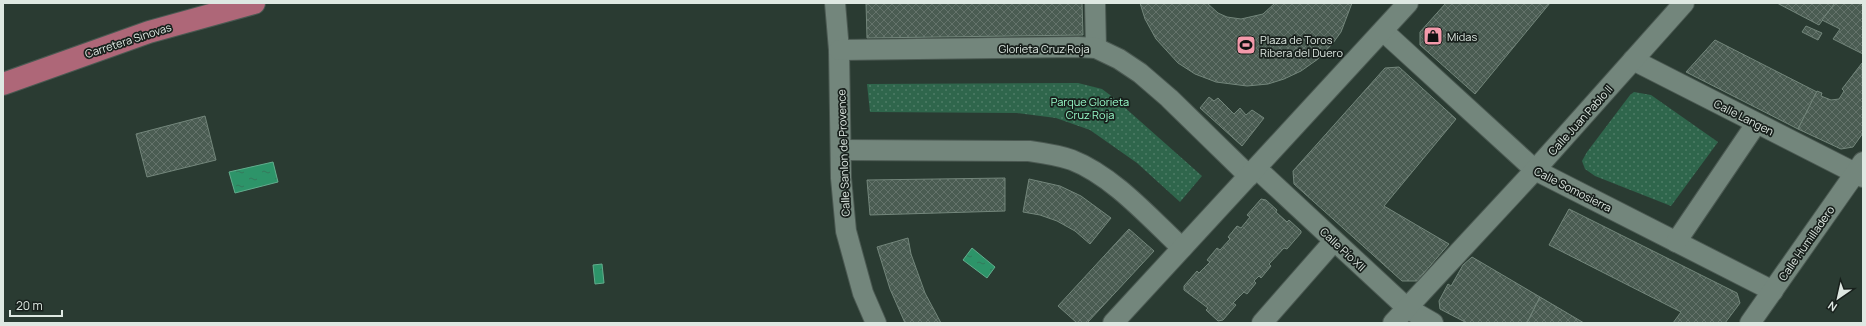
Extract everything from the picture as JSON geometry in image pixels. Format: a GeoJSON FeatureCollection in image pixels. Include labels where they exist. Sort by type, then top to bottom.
{"type":"FeatureCollection","features":[{"type":"Feature","properties":{"kind":"main road","name":"Carretera Sinovas"},"geometry":{"type":"LineString","coordinates":[[3,84],[149,32],[254,3]]}},
{"type":"Feature","properties":{"kind":"street","name":"Calle Sanlon de Provence"},"geometry":{"type":"LineString","coordinates":[[835,3],[839,50],[841,150],[846,231],[863,293],[876,323]]}},
{"type":"Feature","properties":{"kind":"street"},"geometry":{"type":"LineString","coordinates":[[1095,3],[1096,48]]}},
{"type":"Feature","properties":{"kind":"street"},"geometry":{"type":"LineString","coordinates":[[1113,323],[1408,3]]}},
{"type":"Feature","properties":{"kind":"street","name":"Calle Juan Pablo II"},"geometry":{"type":"LineString","coordinates":[[1394,323],[1535,170],[1684,3]]}},
{"type":"Feature","properties":{"kind":"street","name":"Calle Somosierra"},"geometry":{"type":"LineString","coordinates":[[1383,31],[1535,170],[1773,291]]}},
{"type":"Feature","properties":{"kind":"street","name":"Glorieta Cruz Roja"},"geometry":{"type":"LineString","coordinates":[[839,50],[1096,48],[1119,59],[1140,74],[1253,172]]}},
{"type":"Feature","properties":{"kind":"street","name":"Calle Langen"},"geometry":{"type":"LineString","coordinates":[[1633,60],[1756,124],[1860,171]]}},
{"type":"Feature","properties":{"kind":"street"},"geometry":{"type":"LineString","coordinates":[[1676,242],[1756,124]]}},
{"type":"Feature","properties":{"kind":"street"},"geometry":{"type":"LineString","coordinates":[[841,150],[1029,151],[1066,158],[1089,169],[1113,185],[1182,248]]}},
{"type":"Feature","properties":{"kind":"street","name":"Calle Humilladero"},"geometry":{"type":"LineString","coordinates":[[1750,323],[1860,171]]}},
{"type":"Feature","properties":{"kind":"street","name":"Calle Pío XII"},"geometry":{"type":"LineString","coordinates":[[1253,172],[1334,241],[1407,308],[1433,323]]}},
{"type":"Feature","properties":{"kind":"street"},"geometry":{"type":"LineString","coordinates":[[1262,323],[1334,241]]}},
{"type":"Feature","properties":{"kind":"green space","name":"Parque Glorieta Cruz Roja"},"geometry":{"type":"Polygon","coordinates":[[[1078,83],[1102,89],[1114,98],[1202,176],[1180,202],[1137,163],[1090,130],[1056,118],[1017,113],[870,112],[867,84],[1078,83]]]}},
{"type":"Feature","properties":{"kind":"green space"},"geometry":{"type":"Polygon","coordinates":[[[1634,92],[1651,95],[1718,142],[1671,206],[1595,176],[1585,169],[1582,161],[1587,152],[1630,95],[1634,92]]]}},
{"type":"Feature","properties":{"kind":"water"},"geometry":{"type":"Polygon","coordinates":[[[273,162],[278,182],[235,193],[229,172],[273,162]]]}},
{"type":"Feature","properties":{"kind":"water"},"geometry":{"type":"Polygon","coordinates":[[[972,248],[995,267],[987,278],[963,260],[972,248]]]}},
{"type":"Feature","properties":{"kind":"water"},"geometry":{"type":"Polygon","coordinates":[[[602,264],[604,283],[595,284],[593,265],[602,264]]]}},
{"type":"Feature","properties":{"kind":"building"},"geometry":{"type":"Polygon","coordinates":[[[866,3],[1082,3],[1083,35],[867,38],[866,3]]]}},
{"type":"Feature","properties":{"kind":"building","name":"Plaza de Toros Ribera del Duero"},"geometry":{"type":"Polygon","coordinates":[[[1140,3],[1207,3],[1218,13],[1227,17],[1241,19],[1263,14],[1275,3],[1352,3],[1341,32],[1318,59],[1301,71],[1284,79],[1268,84],[1247,86],[1216,82],[1195,74],[1178,63],[1156,39],[1145,19],[1140,3]]]}},
{"type":"Feature","properties":{"kind":"building"},"geometry":{"type":"Polygon","coordinates":[[[1446,3],[1550,3],[1475,94],[1420,45],[1420,32],[1446,3]]]}},
{"type":"Feature","properties":{"kind":"building"},"geometry":{"type":"Polygon","coordinates":[[[1777,3],[1835,3],[1819,25],[1777,3]]]}},
{"type":"Feature","properties":{"kind":"building"},"geometry":{"type":"Polygon","coordinates":[[[1835,3],[1863,3],[1863,54],[1833,39],[1840,29],[1822,20],[1835,3]]]}},
{"type":"Feature","properties":{"kind":"building"},"geometry":{"type":"Polygon","coordinates":[[[1806,26],[1822,33],[1818,40],[1802,32],[1806,26]]]}},
{"type":"Feature","properties":{"kind":"building"},"geometry":{"type":"Polygon","coordinates":[[[1715,40],[1817,92],[1798,129],[1686,72],[1715,40]]]}},
{"type":"Feature","properties":{"kind":"building"},"geometry":{"type":"Polygon","coordinates":[[[1862,63],[1863,133],[1853,147],[1841,149],[1798,129],[1817,91],[1822,93],[1821,96],[1831,100],[1839,99],[1844,91],[1842,89],[1862,63]]]}},
{"type":"Feature","properties":{"kind":"building"},"geometry":{"type":"Polygon","coordinates":[[[1399,67],[1456,119],[1384,206],[1449,244],[1417,281],[1402,281],[1294,184],[1293,171],[1385,68],[1399,67]]]}},
{"type":"Feature","properties":{"kind":"building"},"geometry":{"type":"Polygon","coordinates":[[[1209,97],[1214,101],[1218,98],[1234,114],[1240,108],[1246,115],[1252,110],[1264,118],[1242,146],[1200,108],[1209,97]]]}},
{"type":"Feature","properties":{"kind":"building"},"geometry":{"type":"Polygon","coordinates":[[[205,116],[216,160],[147,177],[136,134],[205,116]]]}},
{"type":"Feature","properties":{"kind":"building"},"geometry":{"type":"Polygon","coordinates":[[[1005,178],[1005,211],[870,215],[867,180],[1005,178]]]}},
{"type":"Feature","properties":{"kind":"building"},"geometry":{"type":"Polygon","coordinates":[[[1029,179],[1060,186],[1081,196],[1111,218],[1090,244],[1075,231],[1057,221],[1040,215],[1023,212],[1029,179]]]}},
{"type":"Feature","properties":{"kind":"building"},"geometry":{"type":"Polygon","coordinates":[[[1261,199],[1266,200],[1277,210],[1276,212],[1287,222],[1289,220],[1301,231],[1301,233],[1287,249],[1284,248],[1269,264],[1271,266],[1261,278],[1259,276],[1254,281],[1256,283],[1247,294],[1244,292],[1233,303],[1236,305],[1223,320],[1218,321],[1206,310],[1208,308],[1184,290],[1184,286],[1197,271],[1199,273],[1210,262],[1207,260],[1217,248],[1220,250],[1230,239],[1228,237],[1237,226],[1241,228],[1250,217],[1247,215],[1261,199]]]}},
{"type":"Feature","properties":{"kind":"building"},"geometry":{"type":"Polygon","coordinates":[[[1569,209],[1737,293],[1740,303],[1725,323],[1673,323],[1681,312],[1549,245],[1569,209]]]}},
{"type":"Feature","properties":{"kind":"building"},"geometry":{"type":"Polygon","coordinates":[[[1129,229],[1154,251],[1087,323],[1077,323],[1058,306],[1129,229]]]}},
{"type":"Feature","properties":{"kind":"building"},"geometry":{"type":"Polygon","coordinates":[[[908,238],[911,254],[925,293],[941,323],[905,323],[890,289],[877,247],[908,238]]]}},
{"type":"Feature","properties":{"kind":"building"},"geometry":{"type":"Polygon","coordinates":[[[1472,257],[1540,297],[1527,323],[1467,323],[1440,309],[1439,301],[1448,284],[1451,286],[1463,265],[1472,257]]]}},
{"type":"Feature","properties":{"kind":"building"},"geometry":{"type":"Polygon","coordinates":[[[1540,297],[1584,323],[1527,323],[1540,297]]]}},
{"type":"Feature","properties":{"kind":"place","name":"Midas"},"geometry":{"type":"Point","coordinates":[1433,36]}},
{"type":"Feature","properties":{"kind":"place","name":"Plaza de Toros Ribera del Duero"},"geometry":{"type":"Point","coordinates":[1246,45]}}]}
